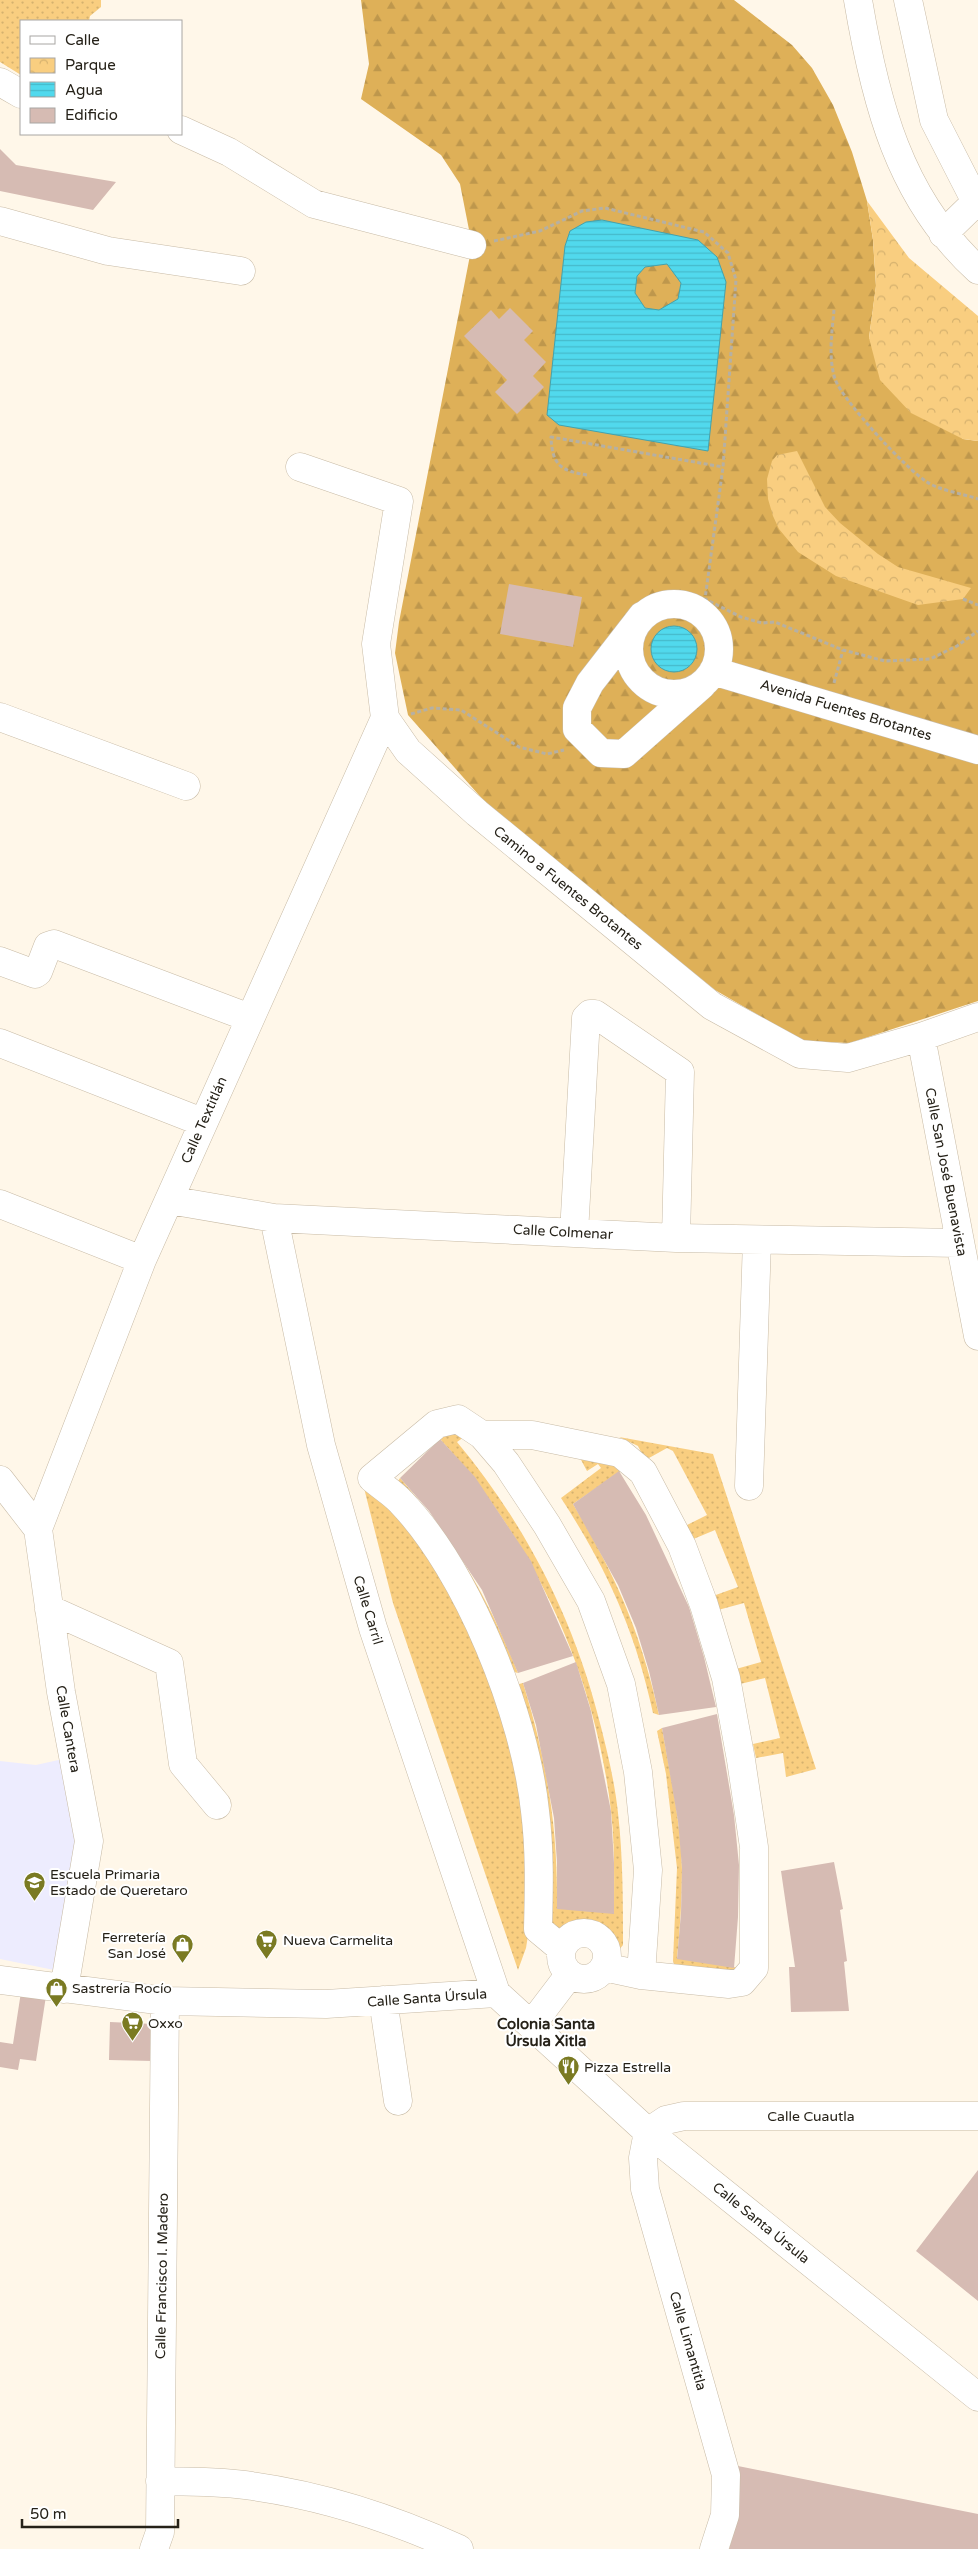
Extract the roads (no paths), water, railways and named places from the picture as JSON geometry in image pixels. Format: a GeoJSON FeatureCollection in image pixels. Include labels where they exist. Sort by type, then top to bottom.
{"type":"FeatureCollection","features":[{"type":"Feature","properties":{"kind":"street"},"geometry":{"type":"LineString","coordinates":[[858,0],[879,102],[897,156],[919,198],[943,234],[955,249],[978,270]]}},
{"type":"Feature","properties":{"kind":"street"},"geometry":{"type":"LineString","coordinates":[[908,0],[934,120],[977,203],[943,234]]}},
{"type":"Feature","properties":{"kind":"street"},"geometry":{"type":"LineString","coordinates":[[0,82],[20,93]]}},
{"type":"Feature","properties":{"kind":"street"},"geometry":{"type":"LineString","coordinates":[[182,130],[229,152],[314,204],[472,245]]}},
{"type":"Feature","properties":{"kind":"street"},"geometry":{"type":"LineString","coordinates":[[0,221],[108,251],[241,271]]}},
{"type":"Feature","properties":{"kind":"street","name":"Camino a Fuentes Brotantes"},"geometry":{"type":"LineString","coordinates":[[300,467],[399,501],[376,644],[385,718],[408,751],[477,813],[712,1006],[800,1054],[848,1058],[921,1037],[978,1017]]}},
{"type":"Feature","properties":{"kind":"street"},"geometry":{"type":"LineString","coordinates":[[675,604],[706,609],[716,634],[719,653],[708,678],[624,754],[601,753],[577,729],[577,708],[590,683],[642,616],[657,607],[675,604]]}},
{"type":"Feature","properties":{"kind":"street"},"geometry":{"type":"LineString","coordinates":[[642,616],[632,630],[628,647],[631,664],[639,679],[653,690],[670,695],[686,693],[708,678]]}},
{"type":"Feature","properties":{"kind":"street","name":"Avenida Fuentes Brotantes"},"geometry":{"type":"LineString","coordinates":[[708,678],[828,704],[978,750]]}},
{"type":"Feature","properties":{"kind":"street"},"geometry":{"type":"LineString","coordinates":[[0,717],[186,786]]}},
{"type":"Feature","properties":{"kind":"street","name":"Calle Textitlán"},"geometry":{"type":"LineString","coordinates":[[38,1529],[142,1260],[202,1122],[385,718]]}},
{"type":"Feature","properties":{"kind":"street"},"geometry":{"type":"LineString","coordinates":[[0,961],[35,974],[38,972],[48,946],[54,944],[250,1018]]}},
{"type":"Feature","properties":{"kind":"street"},"geometry":{"type":"LineString","coordinates":[[574,1233],[586,1018],[590,1014],[595,1014],[680,1072],[676,1238]]}},
{"type":"Feature","properties":{"kind":"street","name":"Calle San José Buenavista"},"geometry":{"type":"LineString","coordinates":[[921,1037],[978,1336]]}},
{"type":"Feature","properties":{"kind":"street"},"geometry":{"type":"LineString","coordinates":[[0,1043],[202,1122]]}},
{"type":"Feature","properties":{"kind":"street","name":"Calle Colmenar"},"geometry":{"type":"LineString","coordinates":[[169,1200],[274,1218],[676,1238],[959,1243]]}},
{"type":"Feature","properties":{"kind":"street"},"geometry":{"type":"LineString","coordinates":[[0,1204],[142,1260]]}},
{"type":"Feature","properties":{"kind":"street","name":"Calle Carril"},"geometry":{"type":"LineString","coordinates":[[274,1218],[321,1444],[372,1628],[496,1993]]}},
{"type":"Feature","properties":{"kind":"street"},"geometry":{"type":"LineString","coordinates":[[749,1486],[757,1240]]}},
{"type":"Feature","properties":{"kind":"street"},"geometry":{"type":"LineString","coordinates":[[562,1949],[538,1928],[539,1865],[535,1810],[525,1748],[504,1684],[480,1623],[426,1531],[400,1501],[372,1478],[437,1424],[458,1419],[482,1435],[506,1463],[537,1510],[590,1601],[621,1684],[638,1772],[648,1870],[641,1975]]}},
{"type":"Feature","properties":{"kind":"street"},"geometry":{"type":"LineString","coordinates":[[482,1435],[532,1435],[620,1453],[644,1472],[682,1546],[704,1606],[726,1678],[754,1847],[754,1968],[742,1982],[729,1984],[641,1975],[604,1967]]}},
{"type":"Feature","properties":{"kind":"street","name":"Calle Cantera"},"geometry":{"type":"LineString","coordinates":[[0,1480],[38,1529],[62,1692],[89,1841],[64,1989]]}},
{"type":"Feature","properties":{"kind":"street"},"geometry":{"type":"LineString","coordinates":[[50,1609],[169,1663],[183,1764],[217,1805]]}},
{"type":"Feature","properties":{"kind":"street"},"geometry":{"type":"LineString","coordinates":[[578,1934],[593,1935],[604,1944],[606,1960],[604,1967],[592,1977],[577,1978],[570,1974],[562,1963],[562,1949],[570,1937],[578,1934]]}},
{"type":"Feature","properties":{"kind":"street"},"geometry":{"type":"LineString","coordinates":[[532,2024],[570,1974]]}},
{"type":"Feature","properties":{"kind":"street","name":"Calle Santa Úrsula"},"geometry":{"type":"LineString","coordinates":[[0,1980],[165,2001],[326,2004],[496,1993],[648,2132],[978,2397]]}},
{"type":"Feature","properties":{"kind":"street"},"geometry":{"type":"LineString","coordinates":[[383,2000],[398,2102]]}},
{"type":"Feature","properties":{"kind":"street","name":"Calle Francisco I. Madero"},"geometry":{"type":"LineString","coordinates":[[154,2549],[160,2532],[165,2001]]}},
{"type":"Feature","properties":{"kind":"street","name":"Calle Cuautla"},"geometry":{"type":"LineString","coordinates":[[648,2132],[666,2120],[684,2116],[978,2116]]}},
{"type":"Feature","properties":{"kind":"street","name":"Calle Limantitla"},"geometry":{"type":"LineString","coordinates":[[648,2132],[643,2158],[645,2190],[726,2475],[725,2515],[714,2549]]}},
{"type":"Feature","properties":{"kind":"street"},"geometry":{"type":"LineString","coordinates":[[160,2481],[251,2486],[308,2497],[377,2516],[459,2549]]}},
{"type":"Feature","properties":{"kind":"water"},"geometry":{"type":"Polygon","coordinates":[[[602,220],[698,240],[717,257],[726,282],[708,451],[559,425],[547,415],[565,246],[570,231],[586,222],[602,220]],[[667,264],[645,267],[637,276],[635,293],[645,308],[659,310],[678,299],[681,283],[667,264]]]}},
{"type":"Feature","properties":{"kind":"water"},"geometry":{"type":"Polygon","coordinates":[[[674,626],[687,630],[693,636],[697,649],[693,662],[687,668],[674,672],[661,668],[655,662],[651,649],[655,636],[661,630],[674,626]]]}},
{"type":"Feature","properties":{"kind":"place","name":"Escuela Primaria Estado de Queretaro"},"geometry":{"type":"Point","coordinates":[34,1901]}},
{"type":"Feature","properties":{"kind":"place","name":"Nueva Carmelita"},"geometry":{"type":"Point","coordinates":[267,1959]}},
{"type":"Feature","properties":{"kind":"place","name":"Ferretería San José"},"geometry":{"type":"Point","coordinates":[182,1964]}},
{"type":"Feature","properties":{"kind":"place","name":"Sastrería Rocío"},"geometry":{"type":"Point","coordinates":[56,2007]}},
{"type":"Feature","properties":{"kind":"place","name":"Oxxo"},"geometry":{"type":"Point","coordinates":[132,2042]}},
{"type":"Feature","properties":{"kind":"place","name":"Pizza Estrella"},"geometry":{"type":"Point","coordinates":[568,2086]}},
{"type":"Feature","properties":{"kind":"district","name":"Colonia Santa Úrsula Xitla"},"geometry":{"type":"Point","coordinates":[546,2032]}}]}
